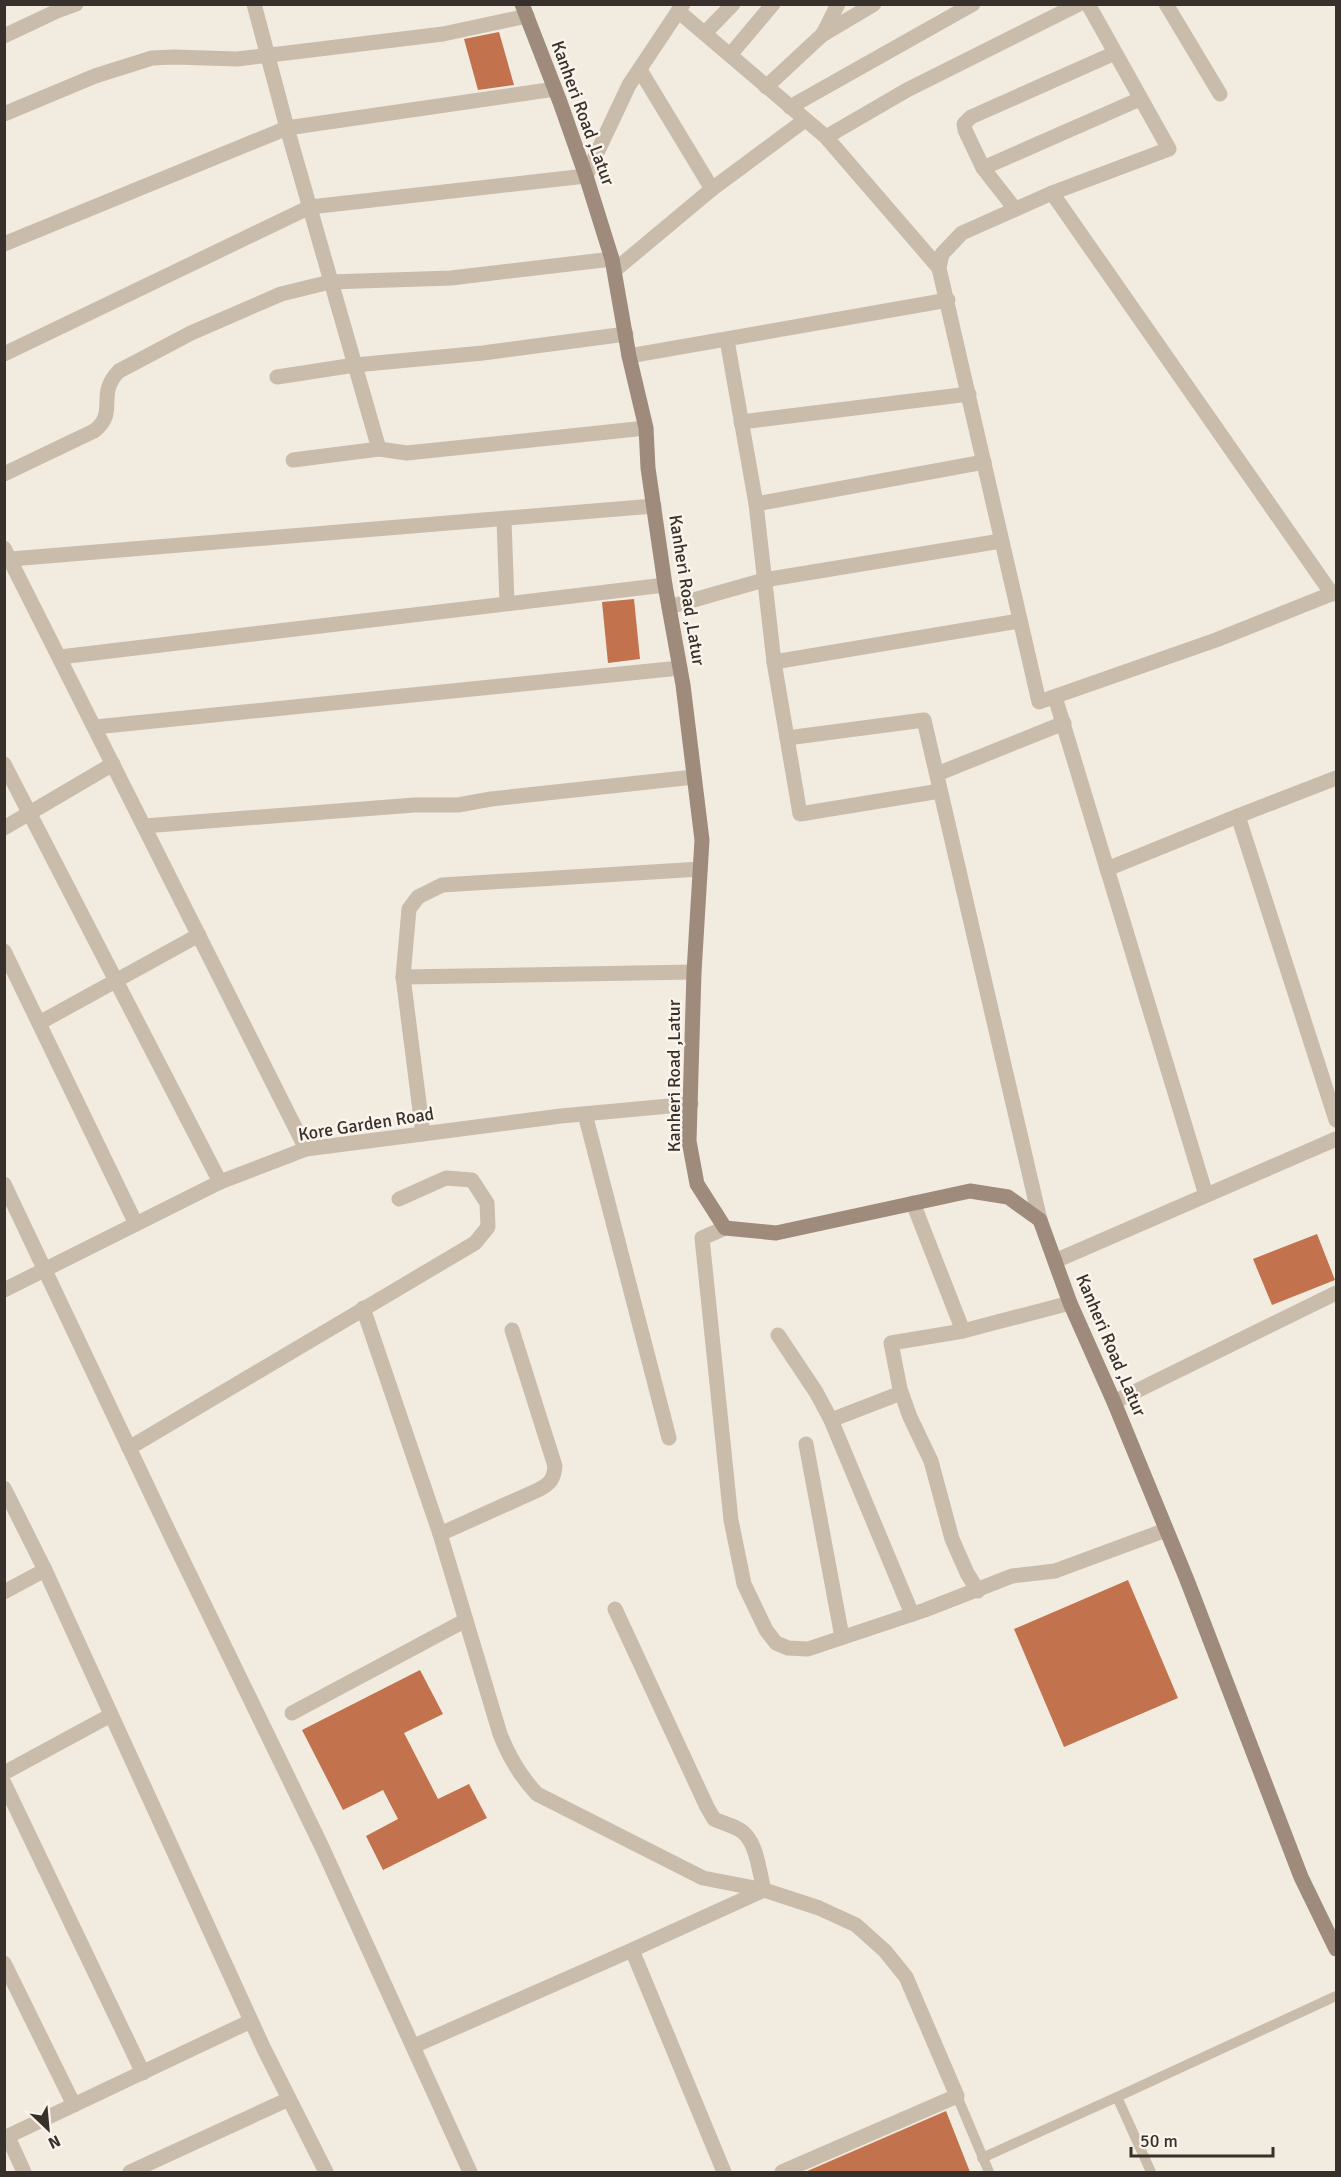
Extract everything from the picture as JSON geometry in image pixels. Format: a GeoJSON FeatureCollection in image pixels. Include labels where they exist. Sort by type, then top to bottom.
{"type":"FeatureCollection","features":[{"type":"Feature","properties":{"kind":"street"},"geometry":{"type":"LineString","coordinates":[[4,36],[76,4]]}},
{"type":"Feature","properties":{"kind":"street"},"geometry":{"type":"LineString","coordinates":[[705,33],[733,4]]}},
{"type":"Feature","properties":{"kind":"street"},"geometry":{"type":"LineString","coordinates":[[730,55],[773,4]]}},
{"type":"Feature","properties":{"kind":"street"},"geometry":{"type":"LineString","coordinates":[[822,34],[838,4]]}},
{"type":"Feature","properties":{"kind":"street"},"geometry":{"type":"LineString","coordinates":[[766,87],[822,34],[874,4]]}},
{"type":"Feature","properties":{"kind":"street"},"geometry":{"type":"LineString","coordinates":[[790,107],[973,4]]}},
{"type":"Feature","properties":{"kind":"street"},"geometry":{"type":"LineString","coordinates":[[826,137],[907,90],[1079,4]]}},
{"type":"Feature","properties":{"kind":"street"},"geometry":{"type":"LineString","coordinates":[[939,268],[942,254],[962,233],[1052,193],[1169,149],[1088,4]]}},
{"type":"Feature","properties":{"kind":"street"},"geometry":{"type":"LineString","coordinates":[[1166,4],[1220,94]]}},
{"type":"Feature","properties":{"kind":"street"},"geometry":{"type":"LineString","coordinates":[[259,6],[287,128],[379,449]]}},
{"type":"Feature","properties":{"kind":"street"},"geometry":{"type":"LineString","coordinates":[[4,354],[310,207],[586,176],[629,85],[680,8],[766,87],[826,137],[939,268],[1039,702],[1216,640],[1334,593],[1052,193]]}},
{"type":"Feature","properties":{"kind":"street"},"geometry":{"type":"LineString","coordinates":[[4,114],[95,76],[152,58],[237,58],[443,34],[525,10]]}},
{"type":"Feature","properties":{"kind":"street","name":"Kanheri Road ,Latur"},"geometry":{"type":"LineString","coordinates":[[525,10],[586,176],[613,265],[629,356],[646,428],[648,468],[680,668],[702,840],[694,972],[689,1141],[697,1184],[725,1228]]}},
{"type":"Feature","properties":{"kind":"street"},"geometry":{"type":"LineString","coordinates":[[1015,209],[983,168],[965,130],[966,120],[1115,53]]}},
{"type":"Feature","properties":{"kind":"street"},"geometry":{"type":"LineString","coordinates":[[639,70],[712,189]]}},
{"type":"Feature","properties":{"kind":"street"},"geometry":{"type":"LineString","coordinates":[[4,244],[287,128],[555,89]]}},
{"type":"Feature","properties":{"kind":"street"},"geometry":{"type":"LineString","coordinates":[[983,168],[1140,99]]}},
{"type":"Feature","properties":{"kind":"street"},"geometry":{"type":"LineString","coordinates":[[4,474],[101,426],[105,419],[107,389],[110,380],[119,371],[191,333],[281,294],[330,282],[451,278],[613,265],[805,120]]}},
{"type":"Feature","properties":{"kind":"street"},"geometry":{"type":"LineString","coordinates":[[629,356],[948,300]]}},
{"type":"Feature","properties":{"kind":"street"},"geometry":{"type":"LineString","coordinates":[[277,377],[355,365],[483,353],[626,334]]}},
{"type":"Feature","properties":{"kind":"street"},"geometry":{"type":"LineString","coordinates":[[727,340],[756,504],[774,662],[800,814],[940,791]]}},
{"type":"Feature","properties":{"kind":"street"},"geometry":{"type":"LineString","coordinates":[[741,422],[969,394]]}},
{"type":"Feature","properties":{"kind":"street"},"geometry":{"type":"LineString","coordinates":[[293,460],[379,449],[407,453],[646,428]]}},
{"type":"Feature","properties":{"kind":"street"},"geometry":{"type":"LineString","coordinates":[[756,504],[984,462]]}},
{"type":"Feature","properties":{"kind":"street"},"geometry":{"type":"LineString","coordinates":[[306,1149],[60,657],[7,556],[504,520],[654,506]]}},
{"type":"Feature","properties":{"kind":"street"},"geometry":{"type":"LineString","coordinates":[[504,520],[507,603]]}},
{"type":"Feature","properties":{"kind":"street"},"geometry":{"type":"LineString","coordinates":[[669,607],[764,580],[1001,541]]}},
{"type":"Feature","properties":{"kind":"street"},"geometry":{"type":"LineString","coordinates":[[60,657],[665,585]]}},
{"type":"Feature","properties":{"kind":"street"},"geometry":{"type":"LineString","coordinates":[[774,662],[1019,621]]}},
{"type":"Feature","properties":{"kind":"street"},"geometry":{"type":"LineString","coordinates":[[95,727],[680,668]]}},
{"type":"Feature","properties":{"kind":"street"},"geometry":{"type":"LineString","coordinates":[[1055,697],[1206,1195]]}},
{"type":"Feature","properties":{"kind":"street"},"geometry":{"type":"LineString","coordinates":[[787,738],[924,720],[1040,1220]]}},
{"type":"Feature","properties":{"kind":"street"},"geometry":{"type":"LineString","coordinates":[[937,774],[1064,723]]}},
{"type":"Feature","properties":{"kind":"street"},"geometry":{"type":"LineString","coordinates":[[4,764],[220,1182]]}},
{"type":"Feature","properties":{"kind":"street"},"geometry":{"type":"LineString","coordinates":[[4,828],[113,764]]}},
{"type":"Feature","properties":{"kind":"street"},"geometry":{"type":"LineString","coordinates":[[144,826],[414,805],[458,805],[694,777]]}},
{"type":"Feature","properties":{"kind":"street"},"geometry":{"type":"LineString","coordinates":[[1107,869],[1336,778]]}},
{"type":"Feature","properties":{"kind":"street"},"geometry":{"type":"LineString","coordinates":[[1239,816],[1336,1120]]}},
{"type":"Feature","properties":{"kind":"street"},"geometry":{"type":"LineString","coordinates":[[423,1134],[403,977],[409,909],[418,897],[442,885],[700,870]]}},
{"type":"Feature","properties":{"kind":"street"},"geometry":{"type":"LineString","coordinates":[[39,1023],[199,935]]}},
{"type":"Feature","properties":{"kind":"street"},"geometry":{"type":"LineString","coordinates":[[4,951],[136,1224]]}},
{"type":"Feature","properties":{"kind":"street"},"geometry":{"type":"LineString","coordinates":[[403,977],[694,972]]}},
{"type":"Feature","properties":{"kind":"street","name":"Kore Garden Road"},"geometry":{"type":"LineString","coordinates":[[4,1290],[220,1182],[306,1149],[585,1114],[691,1104]]}},
{"type":"Feature","properties":{"kind":"street"},"geometry":{"type":"LineString","coordinates":[[585,1114],[669,1438]]}},
{"type":"Feature","properties":{"kind":"street"},"geometry":{"type":"LineString","coordinates":[[1056,1261],[1336,1139]]}},
{"type":"Feature","properties":{"kind":"street"},"geometry":{"type":"LineString","coordinates":[[129,1448],[475,1243],[488,1227],[487,1203],[472,1180],[446,1178],[399,1199]]}},
{"type":"Feature","properties":{"kind":"street"},"geometry":{"type":"LineString","coordinates":[[4,1184],[10,1212],[44,1269],[322,1847],[470,2172]]}},
{"type":"Feature","properties":{"kind":"street"},"geometry":{"type":"LineString","coordinates":[[1040,1220],[1008,1197],[970,1191],[776,1233],[725,1228],[702,1238],[731,1520],[744,1584],[766,1630],[776,1643],[788,1648],[808,1649],[978,1591],[1012,1576],[1055,1571],[1166,1530]]}},
{"type":"Feature","properties":{"kind":"street"},"geometry":{"type":"LineString","coordinates":[[913,1203],[963,1331]]}},
{"type":"Feature","properties":{"kind":"street","name":"Kanheri Road ,Latur"},"geometry":{"type":"LineString","coordinates":[[1040,1220],[1070,1303],[1114,1402],[1187,1580],[1301,1877],[1336,1949]]}},
{"type":"Feature","properties":{"kind":"street"},"geometry":{"type":"LineString","coordinates":[[1114,1402],[1336,1293]]}},
{"type":"Feature","properties":{"kind":"street"},"geometry":{"type":"LineString","coordinates":[[978,1591],[967,1574],[952,1539],[931,1461],[901,1393],[891,1343],[963,1331],[1070,1303]]}},
{"type":"Feature","properties":{"kind":"street"},"geometry":{"type":"LineString","coordinates":[[363,1308],[440,1534],[500,1734],[523,1779],[537,1794],[703,1878],[764,1890],[819,1908],[856,1925],[885,1951],[906,1977],[957,2096],[782,2172]]}},
{"type":"Feature","properties":{"kind":"street"},"geometry":{"type":"LineString","coordinates":[[440,1534],[538,1490],[549,1484],[554,1477],[555,1466],[512,1330]]}},
{"type":"Feature","properties":{"kind":"street"},"geometry":{"type":"LineString","coordinates":[[778,1335],[816,1392],[831,1420],[912,1614]]}},
{"type":"Feature","properties":{"kind":"street"},"geometry":{"type":"LineString","coordinates":[[831,1420],[901,1393]]}},
{"type":"Feature","properties":{"kind":"street"},"geometry":{"type":"LineString","coordinates":[[806,1444],[842,1637]]}},
{"type":"Feature","properties":{"kind":"street"},"geometry":{"type":"LineString","coordinates":[[4,1488],[45,1570],[320,2171]]}},
{"type":"Feature","properties":{"kind":"street"},"geometry":{"type":"LineString","coordinates":[[4,1592],[45,1570]]}},
{"type":"Feature","properties":{"kind":"street"},"geometry":{"type":"LineString","coordinates":[[615,1609],[707,1807],[714,1819],[738,1828],[746,1834],[753,1847],[764,1890]]}},
{"type":"Feature","properties":{"kind":"street"},"geometry":{"type":"LineString","coordinates":[[292,1713],[466,1620]]}},
{"type":"Feature","properties":{"kind":"street"},"geometry":{"type":"LineString","coordinates":[[4,1773],[111,1715]]}},
{"type":"Feature","properties":{"kind":"street"},"geometry":{"type":"LineString","coordinates":[[4,1783],[143,2073]]}},
{"type":"Feature","properties":{"kind":"street"},"geometry":{"type":"LineString","coordinates":[[414,2046],[764,1890]]}},
{"type":"Feature","properties":{"kind":"street"},"geometry":{"type":"LineString","coordinates":[[632,1950],[724,2172]]}},
{"type":"Feature","properties":{"kind":"street"},"geometry":{"type":"LineString","coordinates":[[4,1963],[74,2105]]}},
{"type":"Feature","properties":{"kind":"street"},"geometry":{"type":"LineString","coordinates":[[24,2172],[6,2138],[251,2021]]}},
{"type":"Feature","properties":{"kind":"street"},"geometry":{"type":"LineString","coordinates":[[130,2172],[289,2099]]}},
{"type":"Feature","properties":{"kind":"lane"},"geometry":{"type":"LineString","coordinates":[[982,2158],[1336,1996]]}},
{"type":"Feature","properties":{"kind":"lane"},"geometry":{"type":"LineString","coordinates":[[957,2096],[989,2172]]}},
{"type":"Feature","properties":{"kind":"lane"},"geometry":{"type":"LineString","coordinates":[[1118,2097],[1151,2172]]}},
{"type":"Feature","properties":{"kind":"building"},"geometry":{"type":"Polygon","coordinates":[[[499,32],[514,85],[478,90],[464,39],[499,32]]]}},
{"type":"Feature","properties":{"kind":"building"},"geometry":{"type":"Polygon","coordinates":[[[634,599],[640,659],[608,663],[602,602],[634,599]]]}},
{"type":"Feature","properties":{"kind":"building"},"geometry":{"type":"Polygon","coordinates":[[[1317,1234],[1335,1280],[1272,1305],[1253,1259],[1317,1234]]]}},
{"type":"Feature","properties":{"kind":"building"},"geometry":{"type":"Polygon","coordinates":[[[1128,1580],[1178,1698],[1064,1747],[1014,1629],[1128,1580]]]}},
{"type":"Feature","properties":{"kind":"building"},"geometry":{"type":"Polygon","coordinates":[[[420,1670],[443,1714],[404,1733],[438,1799],[469,1784],[487,1818],[383,1870],[366,1836],[398,1819],[383,1790],[343,1810],[302,1730],[420,1670]]]}},
{"type":"Feature","properties":{"kind":"building"},"geometry":{"type":"Polygon","coordinates":[[[946,2111],[970,2172],[805,2172],[946,2111]]]}}]}
